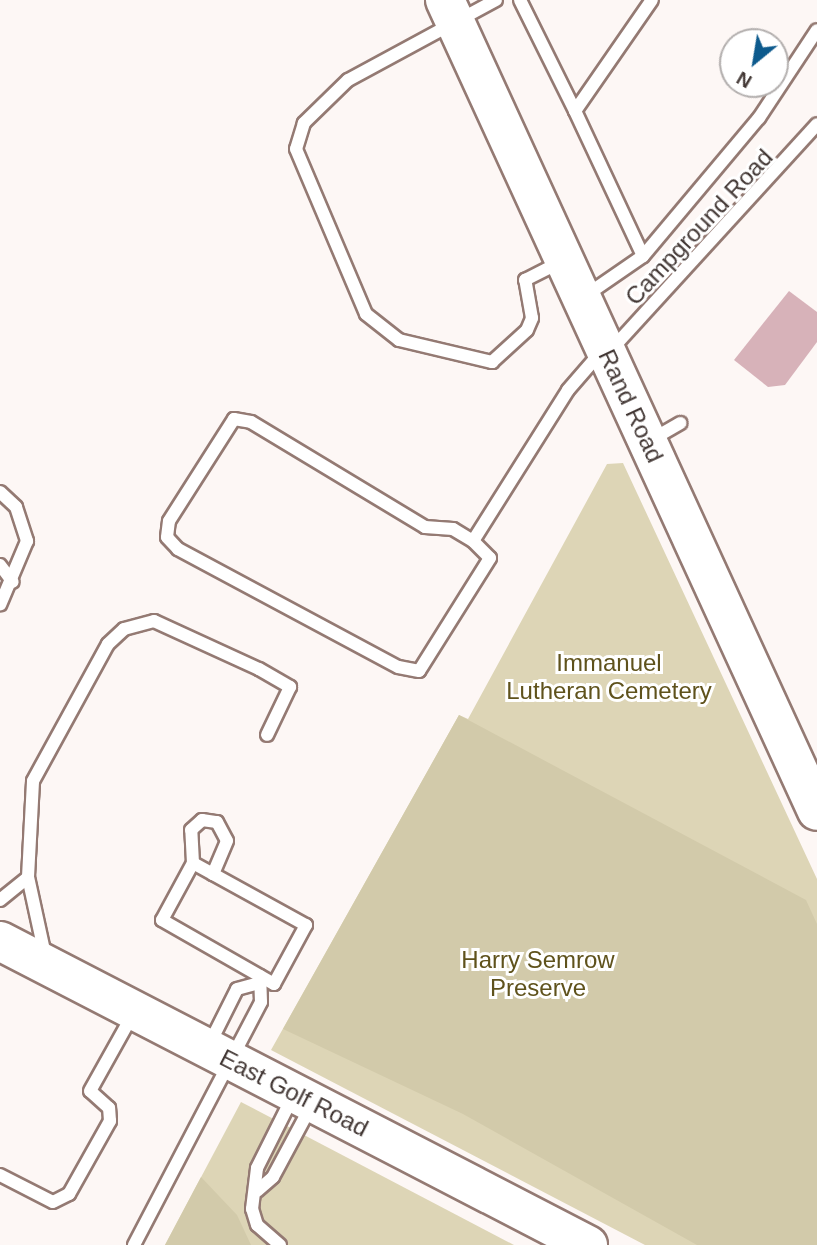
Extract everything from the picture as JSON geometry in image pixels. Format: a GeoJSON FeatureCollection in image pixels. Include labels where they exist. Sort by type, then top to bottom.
{"type":"FeatureCollection","features":[{"type":"Feature","properties":{"kind":"main road","name":"Rand Road"},"geometry":{"type":"LineString","coordinates":[[451,13],[817,811]]}},
{"type":"Feature","properties":{"kind":"main road","name":"East Golf Road"},"geometry":{"type":"LineString","coordinates":[[5,948],[48,966],[135,1010],[588,1245]]}},
{"type":"Feature","properties":{"kind":"lane"},"geometry":{"type":"LineString","coordinates":[[496,0],[451,13],[348,80],[304,122],[296,149],[366,314],[400,340],[492,362],[527,330],[532,318],[525,280],[564,260]]}},
{"type":"Feature","properties":{"kind":"lane"},"geometry":{"type":"LineString","coordinates":[[520,0],[643,257]]}},
{"type":"Feature","properties":{"kind":"lane"},"geometry":{"type":"LineString","coordinates":[[575,111],[652,0]]}},
{"type":"Feature","properties":{"kind":"lane"},"geometry":{"type":"LineString","coordinates":[[582,298],[643,257],[759,118],[817,30]]}},
{"type":"Feature","properties":{"kind":"lane","name":"Campground Road"},"geometry":{"type":"LineString","coordinates":[[473,541],[568,390],[817,124]]}},
{"type":"Feature","properties":{"kind":"lane"},"geometry":{"type":"LineString","coordinates":[[234,419],[251,422],[425,527],[453,529],[473,541],[490,558],[419,671],[398,667],[178,549],[167,537],[169,522],[234,419]]}},
{"type":"Feature","properties":{"kind":"lane"},"geometry":{"type":"LineString","coordinates":[[647,442],[680,423]]}},
{"type":"Feature","properties":{"kind":"lane"},"geometry":{"type":"LineString","coordinates":[[0,492],[16,507],[27,541],[13,582],[0,605]]}},
{"type":"Feature","properties":{"kind":"lane"},"geometry":{"type":"LineString","coordinates":[[0,565],[13,582]]}},
{"type":"Feature","properties":{"kind":"lane"},"geometry":{"type":"LineString","coordinates":[[48,966],[28,877],[33,781],[108,644],[124,629],[154,621],[179,628],[290,687],[267,735]]}},
{"type":"Feature","properties":{"kind":"lane"},"geometry":{"type":"LineString","coordinates":[[193,863],[213,874],[306,925],[274,984],[258,980],[162,920],[193,863],[191,830],[202,820],[217,822],[227,841],[213,874]]}},
{"type":"Feature","properties":{"kind":"lane"},"geometry":{"type":"LineString","coordinates":[[0,900],[28,877]]}},
{"type":"Feature","properties":{"kind":"lane"},"geometry":{"type":"LineString","coordinates":[[220,1054],[261,1002],[258,980]]}},
{"type":"Feature","properties":{"kind":"lane"},"geometry":{"type":"LineString","coordinates":[[134,1245],[220,1054],[237,989],[258,980]]}},
{"type":"Feature","properties":{"kind":"lane"},"geometry":{"type":"LineString","coordinates":[[0,1175],[53,1202],[69,1194],[110,1121],[109,1108],[90,1091],[135,1010]]}},
{"type":"Feature","properties":{"kind":"lane"},"geometry":{"type":"LineString","coordinates":[[257,1191],[273,1177],[304,1098]]}},
{"type":"Feature","properties":{"kind":"lane"},"geometry":{"type":"LineString","coordinates":[[280,1245],[257,1225],[257,1168],[304,1098]]}},
{"type":"Feature","properties":{"kind":"green space","name":"Harry Semrow Preserve"},"geometry":{"type":"Polygon","coordinates":[[[623,463],[817,879],[817,1245],[645,1245],[271,1050],[459,715],[468,719],[607,464],[623,463]]]}},
{"type":"Feature","properties":{"kind":"green space","name":"Harry Semrow Preserve"},"geometry":{"type":"Polygon","coordinates":[[[459,715],[806,900],[817,924],[817,1245],[697,1245],[463,1114],[283,1029],[459,715]]]}},
{"type":"Feature","properties":{"kind":"green space"},"geometry":{"type":"Polygon","coordinates":[[[241,1102],[514,1245],[165,1245],[241,1102]]]}},
{"type":"Feature","properties":{"kind":"green space"},"geometry":{"type":"Polygon","coordinates":[[[201,1177],[237,1215],[251,1245],[165,1245],[201,1177]]]}},
{"type":"Feature","properties":{"kind":"building"},"geometry":{"type":"Polygon","coordinates":[[[789,291],[817,312],[817,342],[785,385],[768,387],[734,360],[789,291]]]}},
{"type":"Feature","properties":{"kind":"park label","name":"Immanuel Lutheran Cemetery"},"geometry":{"type":"Point","coordinates":[609,677]}}]}
